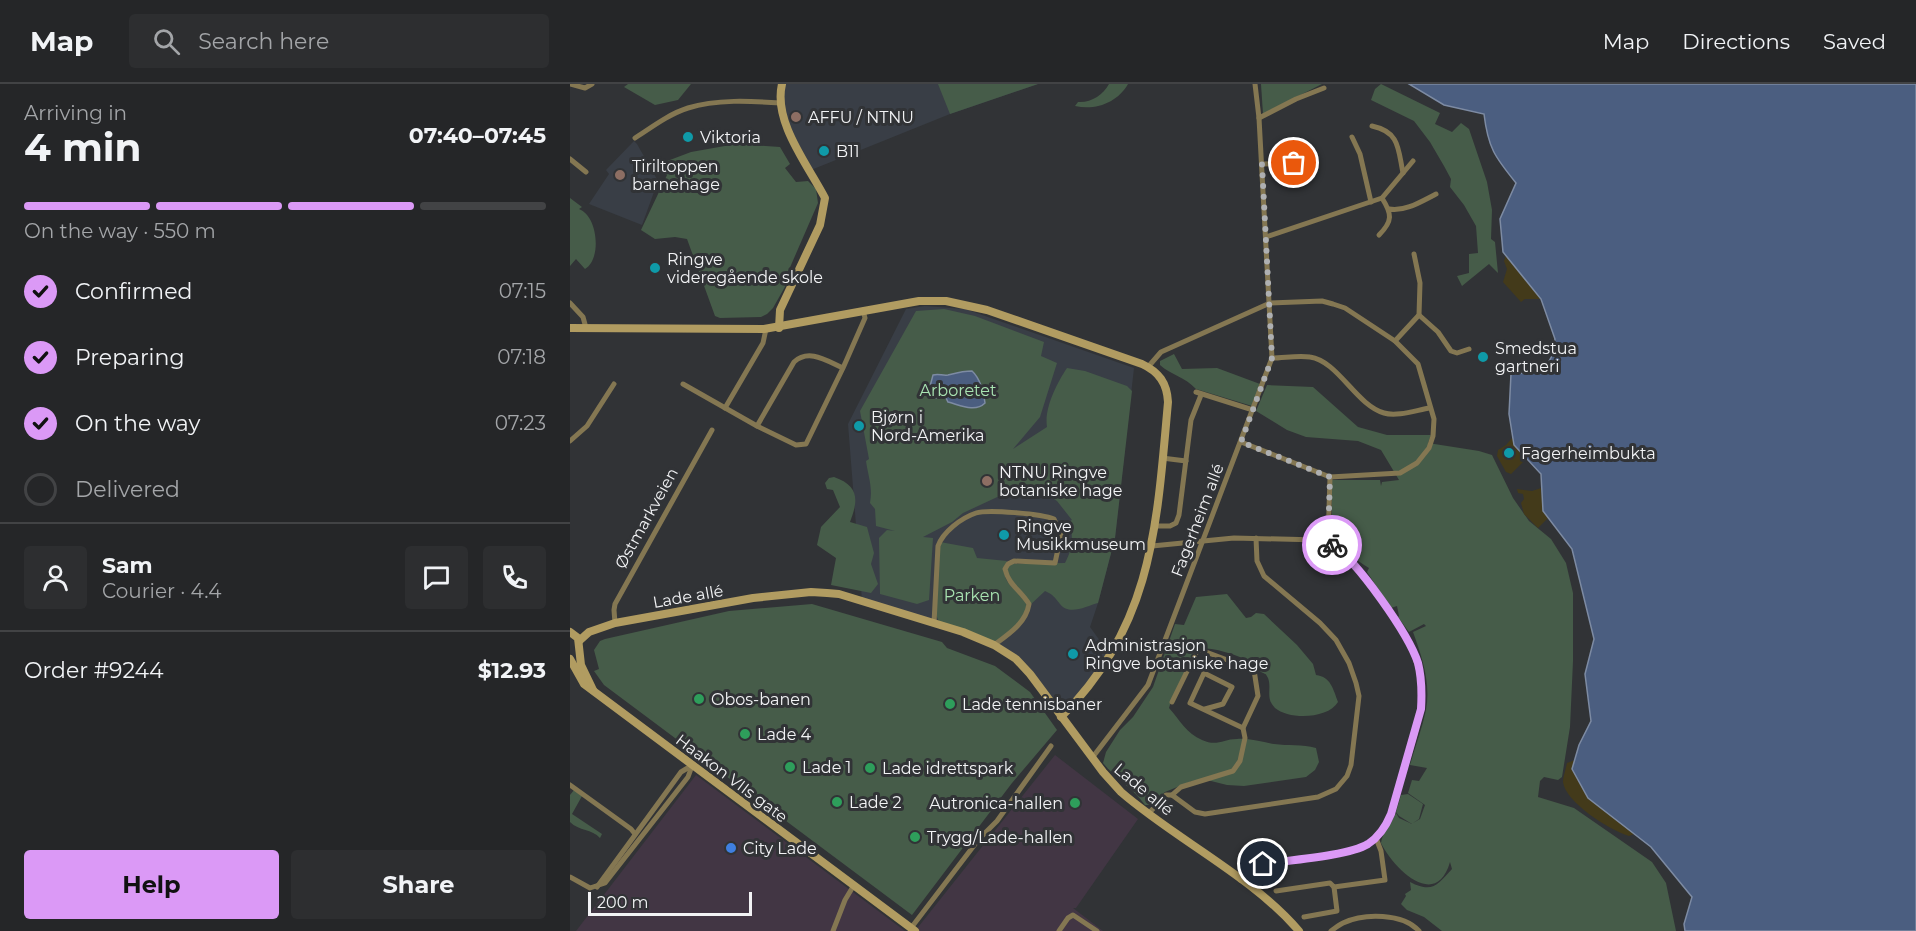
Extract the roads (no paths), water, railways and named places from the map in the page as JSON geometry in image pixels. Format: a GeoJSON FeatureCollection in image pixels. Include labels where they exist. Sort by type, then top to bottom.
{"type":"FeatureCollection","features":[{"type":"Feature","properties":{"kind":"street"},"geometry":{"type":"LineString","coordinates":[[570,84],[585,88],[592,84]]}},
{"type":"Feature","properties":{"kind":"street"},"geometry":{"type":"LineString","coordinates":[[779,328],[780,310],[820,225],[825,198],[784,121],[781,102],[782,84]]}},
{"type":"Feature","properties":{"kind":"street","name":"Fagerheim allé"},"geometry":{"type":"LineString","coordinates":[[1092,758],[1148,685],[1272,358],[1262,164],[1255,84]]}},
{"type":"Feature","properties":{"kind":"street"},"geometry":{"type":"LineString","coordinates":[[1259,118],[1324,88]]}},
{"type":"Feature","properties":{"kind":"street"},"geometry":{"type":"LineString","coordinates":[[635,138],[667,117],[687,108],[705,104],[781,102]]}},
{"type":"Feature","properties":{"kind":"street"},"geometry":{"type":"LineString","coordinates":[[1372,126],[1390,133],[1395,138],[1403,172]]}},
{"type":"Feature","properties":{"kind":"street"},"geometry":{"type":"LineString","coordinates":[[1352,137],[1360,154],[1371,202]]}},
{"type":"Feature","properties":{"kind":"street"},"geometry":{"type":"LineString","coordinates":[[570,159],[586,172]]}},
{"type":"Feature","properties":{"kind":"street"},"geometry":{"type":"LineString","coordinates":[[1266,237],[1382,198],[1413,161]]}},
{"type":"Feature","properties":{"kind":"street"},"geometry":{"type":"LineString","coordinates":[[1262,164],[1299,163]]}},
{"type":"Feature","properties":{"kind":"street"},"geometry":{"type":"LineString","coordinates":[[1389,209],[1414,205],[1436,194]]}},
{"type":"Feature","properties":{"kind":"street"},"geometry":{"type":"LineString","coordinates":[[1379,235],[1387,228],[1390,221],[1389,209],[1382,198]]}},
{"type":"Feature","properties":{"kind":"street"},"geometry":{"type":"LineString","coordinates":[[1395,341],[1419,315],[1420,283],[1414,254]]}},
{"type":"Feature","properties":{"kind":"street"},"geometry":{"type":"LineString","coordinates":[[570,328],[779,328],[863,310],[929,300],[962,303],[998,314],[1148,367],[1160,376],[1168,396],[1152,546],[1132,614],[1111,656],[1081,698],[1061,717]]}},
{"type":"Feature","properties":{"kind":"street"},"geometry":{"type":"LineString","coordinates":[[1148,367],[1161,352],[1270,303],[1322,301],[1345,308],[1395,341],[1418,364],[1434,419],[1428,448],[1417,463],[1400,473],[1330,477],[1241,442]]}},
{"type":"Feature","properties":{"kind":"street"},"geometry":{"type":"LineString","coordinates":[[570,303],[583,317],[586,328]]}},
{"type":"Feature","properties":{"kind":"street"},"geometry":{"type":"LineString","coordinates":[[683,384],[757,426],[796,445],[806,444],[865,318],[863,310]]}},
{"type":"Feature","properties":{"kind":"street"},"geometry":{"type":"LineString","coordinates":[[1419,315],[1438,332],[1451,351],[1457,353],[1469,349]]}},
{"type":"Feature","properties":{"kind":"street"},"geometry":{"type":"LineString","coordinates":[[725,408],[762,343],[766,329]]}},
{"type":"Feature","properties":{"kind":"street"},"geometry":{"type":"LineString","coordinates":[[757,426],[794,362],[800,357],[816,356],[843,368]]}},
{"type":"Feature","properties":{"kind":"street"},"geometry":{"type":"LineString","coordinates":[[1272,358],[1312,357],[1326,364],[1370,406],[1384,413],[1393,414],[1430,408]]}},
{"type":"Feature","properties":{"kind":"street"},"geometry":{"type":"LineString","coordinates":[[570,441],[587,426],[614,384]]}},
{"type":"Feature","properties":{"kind":"street"},"geometry":{"type":"LineString","coordinates":[[1155,526],[1176,524],[1191,420],[1199,394],[1253,410]]}},
{"type":"Feature","properties":{"kind":"street","name":"Østmarkveien"},"geometry":{"type":"LineString","coordinates":[[615,623],[615,604],[711,430]]}},
{"type":"Feature","properties":{"kind":"street"},"geometry":{"type":"LineString","coordinates":[[1162,458],[1186,461]]}},
{"type":"Feature","properties":{"kind":"street"},"geometry":{"type":"LineString","coordinates":[[1328,542],[1330,477]]}},
{"type":"Feature","properties":{"kind":"street"},"geometry":{"type":"LineString","coordinates":[[933,623],[938,546],[941,537],[976,513],[1047,516],[1054,519],[1061,535],[1055,563],[1014,561],[1005,569],[1008,582],[1024,596],[1029,604],[1027,613],[1013,631],[994,645]]}},
{"type":"Feature","properties":{"kind":"street"},"geometry":{"type":"LineString","coordinates":[[1172,795],[1195,812],[1216,814],[1318,797],[1336,789],[1349,771],[1359,696],[1349,663],[1336,640],[1320,623],[1264,576],[1258,566],[1256,538]]}},
{"type":"Feature","properties":{"kind":"street"},"geometry":{"type":"LineString","coordinates":[[1152,546],[1256,538],[1328,542],[1352,562],[1401,628],[1413,650],[1420,675],[1422,692],[1417,728],[1388,823],[1376,838],[1354,850],[1263,864],[1252,869],[1240,880]]}},
{"type":"Feature","properties":{"kind":"street","name":"Lade allé"},"geometry":{"type":"LineString","coordinates":[[578,643],[572,632],[589,632],[615,623],[721,603],[811,592],[839,594],[963,632],[994,645],[1016,659],[1121,792],[1240,880],[1299,931]]}},
{"type":"Feature","properties":{"kind":"street","name":"Lade allé"},"geometry":{"type":"LineString","coordinates":[[570,651],[589,632]]}},
{"type":"Feature","properties":{"kind":"street","name":"Haakon VIIs gate"},"geometry":{"type":"LineString","coordinates":[[578,643],[582,670],[594,692]]}},
{"type":"Feature","properties":{"kind":"street"},"geometry":{"type":"LineString","coordinates":[[1149,813],[1164,796],[1172,795],[1181,787],[1233,771],[1243,753],[1244,728],[1258,696],[1254,670],[1198,649],[1172,702]]}},
{"type":"Feature","properties":{"kind":"street","name":"Haakon VIIs gate"},"geometry":{"type":"LineString","coordinates":[[570,659],[575,676],[594,692],[913,930],[978,838],[997,822],[1051,746]]}},
{"type":"Feature","properties":{"kind":"street"},"geometry":{"type":"LineString","coordinates":[[1205,709],[1223,704],[1232,687],[1204,673],[1190,703],[1244,728]]}},
{"type":"Feature","properties":{"kind":"street"},"geometry":{"type":"LineString","coordinates":[[1056,710],[1081,698]]}},
{"type":"Feature","properties":{"kind":"street"},"geometry":{"type":"LineString","coordinates":[[597,887],[681,772],[692,766]]}},
{"type":"Feature","properties":{"kind":"street"},"geometry":{"type":"LineString","coordinates":[[570,877],[590,888],[605,883],[688,777],[692,766]]}},
{"type":"Feature","properties":{"kind":"street"},"geometry":{"type":"LineString","coordinates":[[570,785],[635,834]]}},
{"type":"Feature","properties":{"kind":"street"},"geometry":{"type":"LineString","coordinates":[[1334,887],[1385,880],[1381,851],[1376,838]]}},
{"type":"Feature","properties":{"kind":"street"},"geometry":{"type":"LineString","coordinates":[[1276,891],[1330,883],[1334,887],[1337,911],[1304,917]]}},
{"type":"Feature","properties":{"kind":"street"},"geometry":{"type":"LineString","coordinates":[[833,931],[854,885]]}},
{"type":"Feature","properties":{"kind":"street"},"geometry":{"type":"LineString","coordinates":[[1059,931],[1073,915],[1097,931]]}},
{"type":"Feature","properties":{"kind":"street"},"geometry":{"type":"LineString","coordinates":[[1332,931],[1344,923],[1362,918],[1382,917],[1407,921],[1419,931]]}},
{"type":"Feature","properties":{"kind":"water"},"geometry":{"type":"Polygon","coordinates":[[[1409,84],[1916,84],[1916,931],[1685,931],[1684,924],[1692,897],[1651,847],[1588,798],[1572,769],[1579,745],[1591,721],[1585,674],[1594,639],[1572,549],[1543,511],[1541,474],[1514,445],[1509,414],[1511,374],[1526,373],[1548,363],[1553,354],[1555,339],[1541,299],[1503,252],[1500,219],[1516,183],[1490,144],[1484,114],[1444,105],[1409,84]]]}},
{"type":"Feature","properties":{"kind":"water"},"geometry":{"type":"Polygon","coordinates":[[[972,371],[983,390],[985,403],[981,406],[967,407],[948,402],[944,394],[936,398],[931,396],[929,390],[933,375],[972,371]]]}},
{"type":"Feature","properties":{"kind":"place","name":"AFFU / NTNU"},"geometry":{"type":"Point","coordinates":[796,117]}},
{"type":"Feature","properties":{"kind":"place","name":"Viktoria"},"geometry":{"type":"Point","coordinates":[688,137]}},
{"type":"Feature","properties":{"kind":"place","name":"B11"},"geometry":{"type":"Point","coordinates":[824,151]}},
{"type":"Feature","properties":{"kind":"place","name":"Tiriltoppen barnehage"},"geometry":{"type":"Point","coordinates":[620,175]}},
{"type":"Feature","properties":{"kind":"place","name":"Ringve videregående skole"},"geometry":{"type":"Point","coordinates":[655,268]}},
{"type":"Feature","properties":{"kind":"place","name":"Smedstua gartneri"},"geometry":{"type":"Point","coordinates":[1483,357]}},
{"type":"Feature","properties":{"kind":"place","name":"Bjørn i Nord-Amerika"},"geometry":{"type":"Point","coordinates":[859,426]}},
{"type":"Feature","properties":{"kind":"place","name":"Fagerheimbukta"},"geometry":{"type":"Point","coordinates":[1509,453]}},
{"type":"Feature","properties":{"kind":"place","name":"NTNU Ringve botaniske hage"},"geometry":{"type":"Point","coordinates":[987,481]}},
{"type":"Feature","properties":{"kind":"place","name":"Ringve Musikkmuseum"},"geometry":{"type":"Point","coordinates":[1004,535]}},
{"type":"Feature","properties":{"kind":"place","name":"Administrasjon Ringve botaniske hage"},"geometry":{"type":"Point","coordinates":[1073,654]}},
{"type":"Feature","properties":{"kind":"place","name":"Obos-banen"},"geometry":{"type":"Point","coordinates":[699,699]}},
{"type":"Feature","properties":{"kind":"place","name":"Lade tennisbaner"},"geometry":{"type":"Point","coordinates":[950,704]}},
{"type":"Feature","properties":{"kind":"place","name":"Lade 4"},"geometry":{"type":"Point","coordinates":[745,734]}},
{"type":"Feature","properties":{"kind":"place","name":"Lade 1"},"geometry":{"type":"Point","coordinates":[790,767]}},
{"type":"Feature","properties":{"kind":"place","name":"Lade idrettspark"},"geometry":{"type":"Point","coordinates":[870,768]}},
{"type":"Feature","properties":{"kind":"place","name":"Lade 2"},"geometry":{"type":"Point","coordinates":[837,802]}},
{"type":"Feature","properties":{"kind":"place","name":"Autronica-hallen"},"geometry":{"type":"Point","coordinates":[1075,803]}},
{"type":"Feature","properties":{"kind":"place","name":"Trygg/Lade-hallen"},"geometry":{"type":"Point","coordinates":[915,837]}},
{"type":"Feature","properties":{"kind":"place","name":"City Lade"},"geometry":{"type":"Point","coordinates":[731,848]}},
{"type":"Feature","properties":{"kind":"park label","name":"Arboretet"},"geometry":{"type":"Point","coordinates":[958,390]}},
{"type":"Feature","properties":{"kind":"park label","name":"Parken"},"geometry":{"type":"Point","coordinates":[972,595]}}]}
